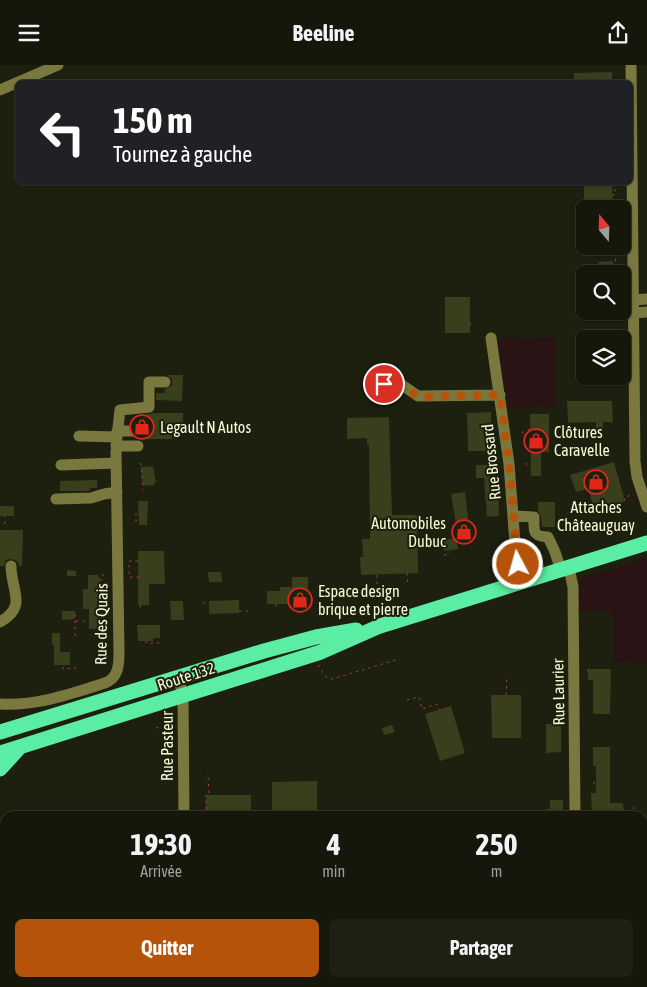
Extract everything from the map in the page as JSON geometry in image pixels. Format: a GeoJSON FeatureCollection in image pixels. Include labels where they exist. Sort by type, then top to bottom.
{"type":"FeatureCollection","features":[{"type":"Feature","properties":{"kind":"highway","name":"Route 132"},"geometry":{"type":"LineString","coordinates":[[0,753],[292,661],[380,627],[647,543]]}},
{"type":"Feature","properties":{"kind":"highway","name":"Route 132"},"geometry":{"type":"LineString","coordinates":[[0,732],[287,644],[321,636],[380,627]]}},
{"type":"Feature","properties":{"kind":"highway"},"geometry":{"type":"LineString","coordinates":[[287,644],[292,661]]}},
{"type":"Feature","properties":{"kind":"highway"},"geometry":{"type":"LineString","coordinates":[[0,769],[21,746]]}},
{"type":"Feature","properties":{"kind":"street"},"geometry":{"type":"LineString","coordinates":[[23,80],[58,65]]}},
{"type":"Feature","properties":{"kind":"street"},"geometry":{"type":"LineString","coordinates":[[631,65],[631,80]]}},
{"type":"Feature","properties":{"kind":"street"},"geometry":{"type":"LineString","coordinates":[[0,90],[15,84]]}},
{"type":"Feature","properties":{"kind":"street"},"geometry":{"type":"LineString","coordinates":[[632,185],[635,469],[647,507]]}},
{"type":"Feature","properties":{"kind":"street"},"geometry":{"type":"LineString","coordinates":[[633,306],[647,299]]}},
{"type":"Feature","properties":{"kind":"street"},"geometry":{"type":"LineString","coordinates":[[633,306],[647,306]]}},
{"type":"Feature","properties":{"kind":"street"},"geometry":{"type":"LineString","coordinates":[[633,306],[647,312]]}},
{"type":"Feature","properties":{"kind":"street","name":"Rue Brossard"},"geometry":{"type":"LineString","coordinates":[[492,338],[508,456],[516,556],[522,582]]}},
{"type":"Feature","properties":{"kind":"street"},"geometry":{"type":"LineString","coordinates":[[138,446],[116,446],[120,410],[149,407],[149,382],[165,382]]}},
{"type":"Feature","properties":{"kind":"street"},"geometry":{"type":"LineString","coordinates":[[384,384],[402,385],[418,397],[500,395]]}},
{"type":"Feature","properties":{"kind":"street"},"geometry":{"type":"LineString","coordinates":[[79,436],[117,434],[133,431]]}},
{"type":"Feature","properties":{"kind":"street","name":"Rue des Quais"},"geometry":{"type":"LineString","coordinates":[[0,704],[42,702],[105,683],[114,677],[118,669],[122,570],[116,492],[116,457],[61,465]]}},
{"type":"Feature","properties":{"kind":"street"},"geometry":{"type":"LineString","coordinates":[[56,499],[91,498],[116,492]]}},
{"type":"Feature","properties":{"kind":"street","name":"Rue Laurier"},"geometry":{"type":"LineString","coordinates":[[513,516],[534,517],[536,534],[548,537],[573,587],[575,811]]}},
{"type":"Feature","properties":{"kind":"street"},"geometry":{"type":"LineString","coordinates":[[0,622],[9,617],[16,605],[17,596],[11,566]]}},
{"type":"Feature","properties":{"kind":"street","name":"Rue Pasteur"},"geometry":{"type":"LineString","coordinates":[[178,677],[183,695],[184,811]]}},
{"type":"Feature","properties":{"kind":"path"},"geometry":{"type":"LineString","coordinates":[[612,195],[615,195],[615,185]]}},
{"type":"Feature","properties":{"kind":"path"},"geometry":{"type":"LineString","coordinates":[[613,264],[616,264],[616,255]]}},
{"type":"Feature","properties":{"kind":"path"},"geometry":{"type":"LineString","coordinates":[[530,429],[521,433],[530,440]]}},
{"type":"Feature","properties":{"kind":"path"},"geometry":{"type":"LineString","coordinates":[[141,463],[143,491]]}},
{"type":"Feature","properties":{"kind":"path"},"geometry":{"type":"LineString","coordinates":[[526,463],[526,466],[531,466]]}},
{"type":"Feature","properties":{"kind":"path"},"geometry":{"type":"LineString","coordinates":[[594,509],[625,501],[624,497],[631,495]]}},
{"type":"Feature","properties":{"kind":"path"},"geometry":{"type":"LineString","coordinates":[[609,506],[611,512]]}},
{"type":"Feature","properties":{"kind":"path"},"geometry":{"type":"LineString","coordinates":[[136,522],[136,513],[138,514]]}},
{"type":"Feature","properties":{"kind":"path"},"geometry":{"type":"LineString","coordinates":[[5,523],[6,516]]}},
{"type":"Feature","properties":{"kind":"path"},"geometry":{"type":"LineString","coordinates":[[464,534],[464,541]]}},
{"type":"Feature","properties":{"kind":"path"},"geometry":{"type":"LineString","coordinates":[[444,555],[449,554],[449,552]]}},
{"type":"Feature","properties":{"kind":"path"},"geometry":{"type":"LineString","coordinates":[[138,561],[129,561],[129,577],[139,577]]}},
{"type":"Feature","properties":{"kind":"path"},"geometry":{"type":"LineString","coordinates":[[100,580],[103,580],[104,573]]}},
{"type":"Feature","properties":{"kind":"path"},"geometry":{"type":"LineString","coordinates":[[407,573],[408,586]]}},
{"type":"Feature","properties":{"kind":"path"},"geometry":{"type":"LineString","coordinates":[[377,575],[377,586]]}},
{"type":"Feature","properties":{"kind":"path"},"geometry":{"type":"LineString","coordinates":[[98,596],[102,597],[102,591]]}},
{"type":"Feature","properties":{"kind":"path"},"geometry":{"type":"LineString","coordinates":[[203,603],[209,603]]}},
{"type":"Feature","properties":{"kind":"path"},"geometry":{"type":"LineString","coordinates":[[276,604],[276,610]]}},
{"type":"Feature","properties":{"kind":"path"},"geometry":{"type":"LineString","coordinates":[[300,604],[302,616]]}},
{"type":"Feature","properties":{"kind":"path"},"geometry":{"type":"LineString","coordinates":[[239,611],[249,611]]}},
{"type":"Feature","properties":{"kind":"path"},"geometry":{"type":"LineString","coordinates":[[100,621],[102,621],[102,613]]}},
{"type":"Feature","properties":{"kind":"path"},"geometry":{"type":"LineString","coordinates":[[75,614],[76,639]]}},
{"type":"Feature","properties":{"kind":"path"},"geometry":{"type":"LineString","coordinates":[[75,621],[89,621]]}},
{"type":"Feature","properties":{"kind":"path"},"geometry":{"type":"LineString","coordinates":[[146,641],[146,643],[161,643]]}},
{"type":"Feature","properties":{"kind":"path"},"geometry":{"type":"LineString","coordinates":[[309,655],[322,668],[326,677],[332,679],[399,659]]}},
{"type":"Feature","properties":{"kind":"path"},"geometry":{"type":"LineString","coordinates":[[63,667],[63,669],[76,668]]}},
{"type":"Feature","properties":{"kind":"path"},"geometry":{"type":"LineString","coordinates":[[588,669],[588,674]]}},
{"type":"Feature","properties":{"kind":"path"},"geometry":{"type":"LineString","coordinates":[[506,695],[507,676]]}},
{"type":"Feature","properties":{"kind":"path"},"geometry":{"type":"LineString","coordinates":[[407,700],[419,697],[422,709],[437,704],[439,710]]}},
{"type":"Feature","properties":{"kind":"path"},"geometry":{"type":"LineString","coordinates":[[156,728],[184,724]]}},
{"type":"Feature","properties":{"kind":"path"},"geometry":{"type":"LineString","coordinates":[[206,811],[206,795],[209,795],[208,773]]}},
{"type":"Feature","properties":{"kind":"path"},"geometry":{"type":"LineString","coordinates":[[594,782],[594,787],[596,787]]}},
{"type":"Feature","properties":{"kind":"path"},"geometry":{"type":"LineString","coordinates":[[633,811],[634,806]]}},
{"type":"Feature","properties":{"kind":"shaded area"},"geometry":{"type":"Polygon","coordinates":[[[556,337],[556,406],[508,408],[497,338],[556,337]]]}},
{"type":"Feature","properties":{"kind":"shaded area"},"geometry":{"type":"Polygon","coordinates":[[[647,558],[647,662],[613,663],[613,611],[579,611],[580,579],[647,558]]]}},
{"type":"Feature","properties":{"kind":"building"},"geometry":{"type":"Polygon","coordinates":[[[612,72],[612,80],[574,80],[574,73],[612,72]]]}},
{"type":"Feature","properties":{"kind":"building"},"geometry":{"type":"Polygon","coordinates":[[[584,185],[612,185],[613,200],[584,200],[584,185]]]}},
{"type":"Feature","properties":{"kind":"building"},"geometry":{"type":"Polygon","coordinates":[[[613,261],[613,265],[598,265],[598,262],[613,261]]]}},
{"type":"Feature","properties":{"kind":"building"},"geometry":{"type":"Polygon","coordinates":[[[445,297],[470,297],[470,333],[445,333],[445,297]]]}},
{"type":"Feature","properties":{"kind":"building"},"geometry":{"type":"Polygon","coordinates":[[[166,375],[183,375],[182,401],[156,400],[156,393],[165,393],[165,389],[172,385],[172,379],[166,375]]]}},
{"type":"Feature","properties":{"kind":"building"},"geometry":{"type":"Polygon","coordinates":[[[567,401],[612,401],[613,422],[603,422],[603,430],[596,430],[596,422],[568,423],[567,401]]]}},
{"type":"Feature","properties":{"kind":"building"},"geometry":{"type":"Polygon","coordinates":[[[491,412],[492,451],[468,451],[467,413],[491,412]]]}},
{"type":"Feature","properties":{"kind":"building"},"geometry":{"type":"Polygon","coordinates":[[[153,413],[183,413],[183,426],[172,426],[172,439],[138,439],[140,431],[138,416],[153,413]]]}},
{"type":"Feature","properties":{"kind":"building"},"geometry":{"type":"Polygon","coordinates":[[[530,414],[549,414],[549,452],[541,452],[541,476],[531,476],[530,414]]]}},
{"type":"Feature","properties":{"kind":"building"},"geometry":{"type":"Polygon","coordinates":[[[389,417],[392,515],[417,515],[418,573],[361,575],[362,539],[370,539],[369,445],[367,445],[367,438],[347,439],[347,418],[389,417]]]}},
{"type":"Feature","properties":{"kind":"building","name":"Attaches Châteauguay"},"geometry":{"type":"Polygon","coordinates":[[[614,462],[625,501],[594,509],[588,489],[576,492],[570,475],[614,462]]]}},
{"type":"Feature","properties":{"kind":"building"},"geometry":{"type":"Polygon","coordinates":[[[476,465],[489,465],[490,480],[498,480],[499,516],[487,517],[484,478],[476,478],[476,465]]]}},
{"type":"Feature","properties":{"kind":"building"},"geometry":{"type":"Polygon","coordinates":[[[153,466],[156,483],[143,486],[141,467],[153,466]]]}},
{"type":"Feature","properties":{"kind":"building"},"geometry":{"type":"Polygon","coordinates":[[[97,480],[97,488],[90,488],[90,491],[60,491],[60,481],[97,480]]]}},
{"type":"Feature","properties":{"kind":"building"},"geometry":{"type":"Polygon","coordinates":[[[465,492],[470,533],[458,535],[451,494],[465,492]]]}},
{"type":"Feature","properties":{"kind":"building"},"geometry":{"type":"Polygon","coordinates":[[[138,501],[148,501],[147,525],[139,525],[138,501]]]}},
{"type":"Feature","properties":{"kind":"building"},"geometry":{"type":"Polygon","coordinates":[[[538,502],[555,502],[555,527],[542,527],[538,502]]]}},
{"type":"Feature","properties":{"kind":"building"},"geometry":{"type":"Polygon","coordinates":[[[0,506],[14,506],[14,516],[0,516],[0,506]]]}},
{"type":"Feature","properties":{"kind":"building"},"geometry":{"type":"Polygon","coordinates":[[[0,530],[23,530],[22,566],[19,566],[17,561],[11,559],[6,560],[4,566],[0,566],[0,530]]]}},
{"type":"Feature","properties":{"kind":"building"},"geometry":{"type":"Polygon","coordinates":[[[456,538],[458,549],[444,551],[442,540],[456,538]]]}},
{"type":"Feature","properties":{"kind":"building"},"geometry":{"type":"Polygon","coordinates":[[[138,551],[164,551],[165,584],[149,584],[149,605],[138,605],[138,551]]]}},
{"type":"Feature","properties":{"kind":"building"},"geometry":{"type":"Polygon","coordinates":[[[67,570],[76,571],[76,576],[67,576],[67,570]]]}},
{"type":"Feature","properties":{"kind":"building"},"geometry":{"type":"Polygon","coordinates":[[[208,572],[221,572],[222,582],[209,582],[208,572]]]}},
{"type":"Feature","properties":{"kind":"building"},"geometry":{"type":"Polygon","coordinates":[[[88,575],[98,575],[100,577],[99,629],[89,629],[89,609],[83,609],[83,589],[88,589],[88,575]]]}},
{"type":"Feature","properties":{"kind":"building"},"geometry":{"type":"Polygon","coordinates":[[[292,577],[308,577],[308,604],[267,604],[267,591],[280,591],[280,587],[292,587],[292,577]]]}},
{"type":"Feature","properties":{"kind":"building"},"geometry":{"type":"Polygon","coordinates":[[[239,600],[239,613],[209,614],[209,601],[239,600]]]}},
{"type":"Feature","properties":{"kind":"building"},"geometry":{"type":"Polygon","coordinates":[[[170,601],[183,601],[184,620],[171,620],[170,601]]]}},
{"type":"Feature","properties":{"kind":"building"},"geometry":{"type":"Polygon","coordinates":[[[62,611],[75,611],[75,619],[62,620],[62,611]]]}},
{"type":"Feature","properties":{"kind":"building"},"geometry":{"type":"Polygon","coordinates":[[[137,625],[160,625],[160,638],[153,638],[153,641],[138,641],[137,625]]]}},
{"type":"Feature","properties":{"kind":"building"},"geometry":{"type":"Polygon","coordinates":[[[52,633],[60,633],[60,652],[70,652],[70,665],[54,665],[52,633]]]}},
{"type":"Feature","properties":{"kind":"building"},"geometry":{"type":"Polygon","coordinates":[[[588,669],[611,669],[610,714],[593,714],[593,680],[588,680],[588,669]]]}},
{"type":"Feature","properties":{"kind":"building"},"geometry":{"type":"Polygon","coordinates":[[[491,695],[521,695],[521,738],[492,738],[491,695]]]}},
{"type":"Feature","properties":{"kind":"building"},"geometry":{"type":"Polygon","coordinates":[[[451,706],[465,753],[440,761],[425,714],[451,706]]]}},
{"type":"Feature","properties":{"kind":"building"},"geometry":{"type":"Polygon","coordinates":[[[546,724],[561,724],[561,752],[546,753],[546,724]]]}},
{"type":"Feature","properties":{"kind":"building"},"geometry":{"type":"Polygon","coordinates":[[[392,725],[395,732],[384,735],[382,728],[392,725]]]}},
{"type":"Feature","properties":{"kind":"building"},"geometry":{"type":"Polygon","coordinates":[[[593,747],[610,747],[610,803],[623,803],[624,811],[592,811],[591,793],[596,793],[596,766],[593,766],[593,747]]]}},
{"type":"Feature","properties":{"kind":"building"},"geometry":{"type":"Polygon","coordinates":[[[317,781],[317,811],[272,811],[272,782],[317,781]]]}},
{"type":"Feature","properties":{"kind":"building"},"geometry":{"type":"Polygon","coordinates":[[[206,795],[251,795],[251,811],[206,811],[206,795]]]}},
{"type":"Feature","properties":{"kind":"building"},"geometry":{"type":"Polygon","coordinates":[[[550,800],[563,800],[563,810],[546,811],[546,809],[550,809],[550,800]]]}},
{"type":"Feature","properties":{"kind":"place","name":"Legault N Autos"},"geometry":{"type":"Point","coordinates":[142,427]}},
{"type":"Feature","properties":{"kind":"place","name":"Clôtures Caravelle"},"geometry":{"type":"Point","coordinates":[536,441]}},
{"type":"Feature","properties":{"kind":"place","name":"Attaches Châteauguay"},"geometry":{"type":"Point","coordinates":[596,482]}},
{"type":"Feature","properties":{"kind":"place","name":"Automobiles Dubuc"},"geometry":{"type":"Point","coordinates":[464,532]}},
{"type":"Feature","properties":{"kind":"place","name":"Espace design brique et pierre"},"geometry":{"type":"Point","coordinates":[300,600]}},
{"type":"Feature","properties":{"kind":"route"},"geometry":{"type":"LineString","coordinates":[[384,384],[402,385],[418,397],[500,395],[509,464],[518,564]]}}]}
